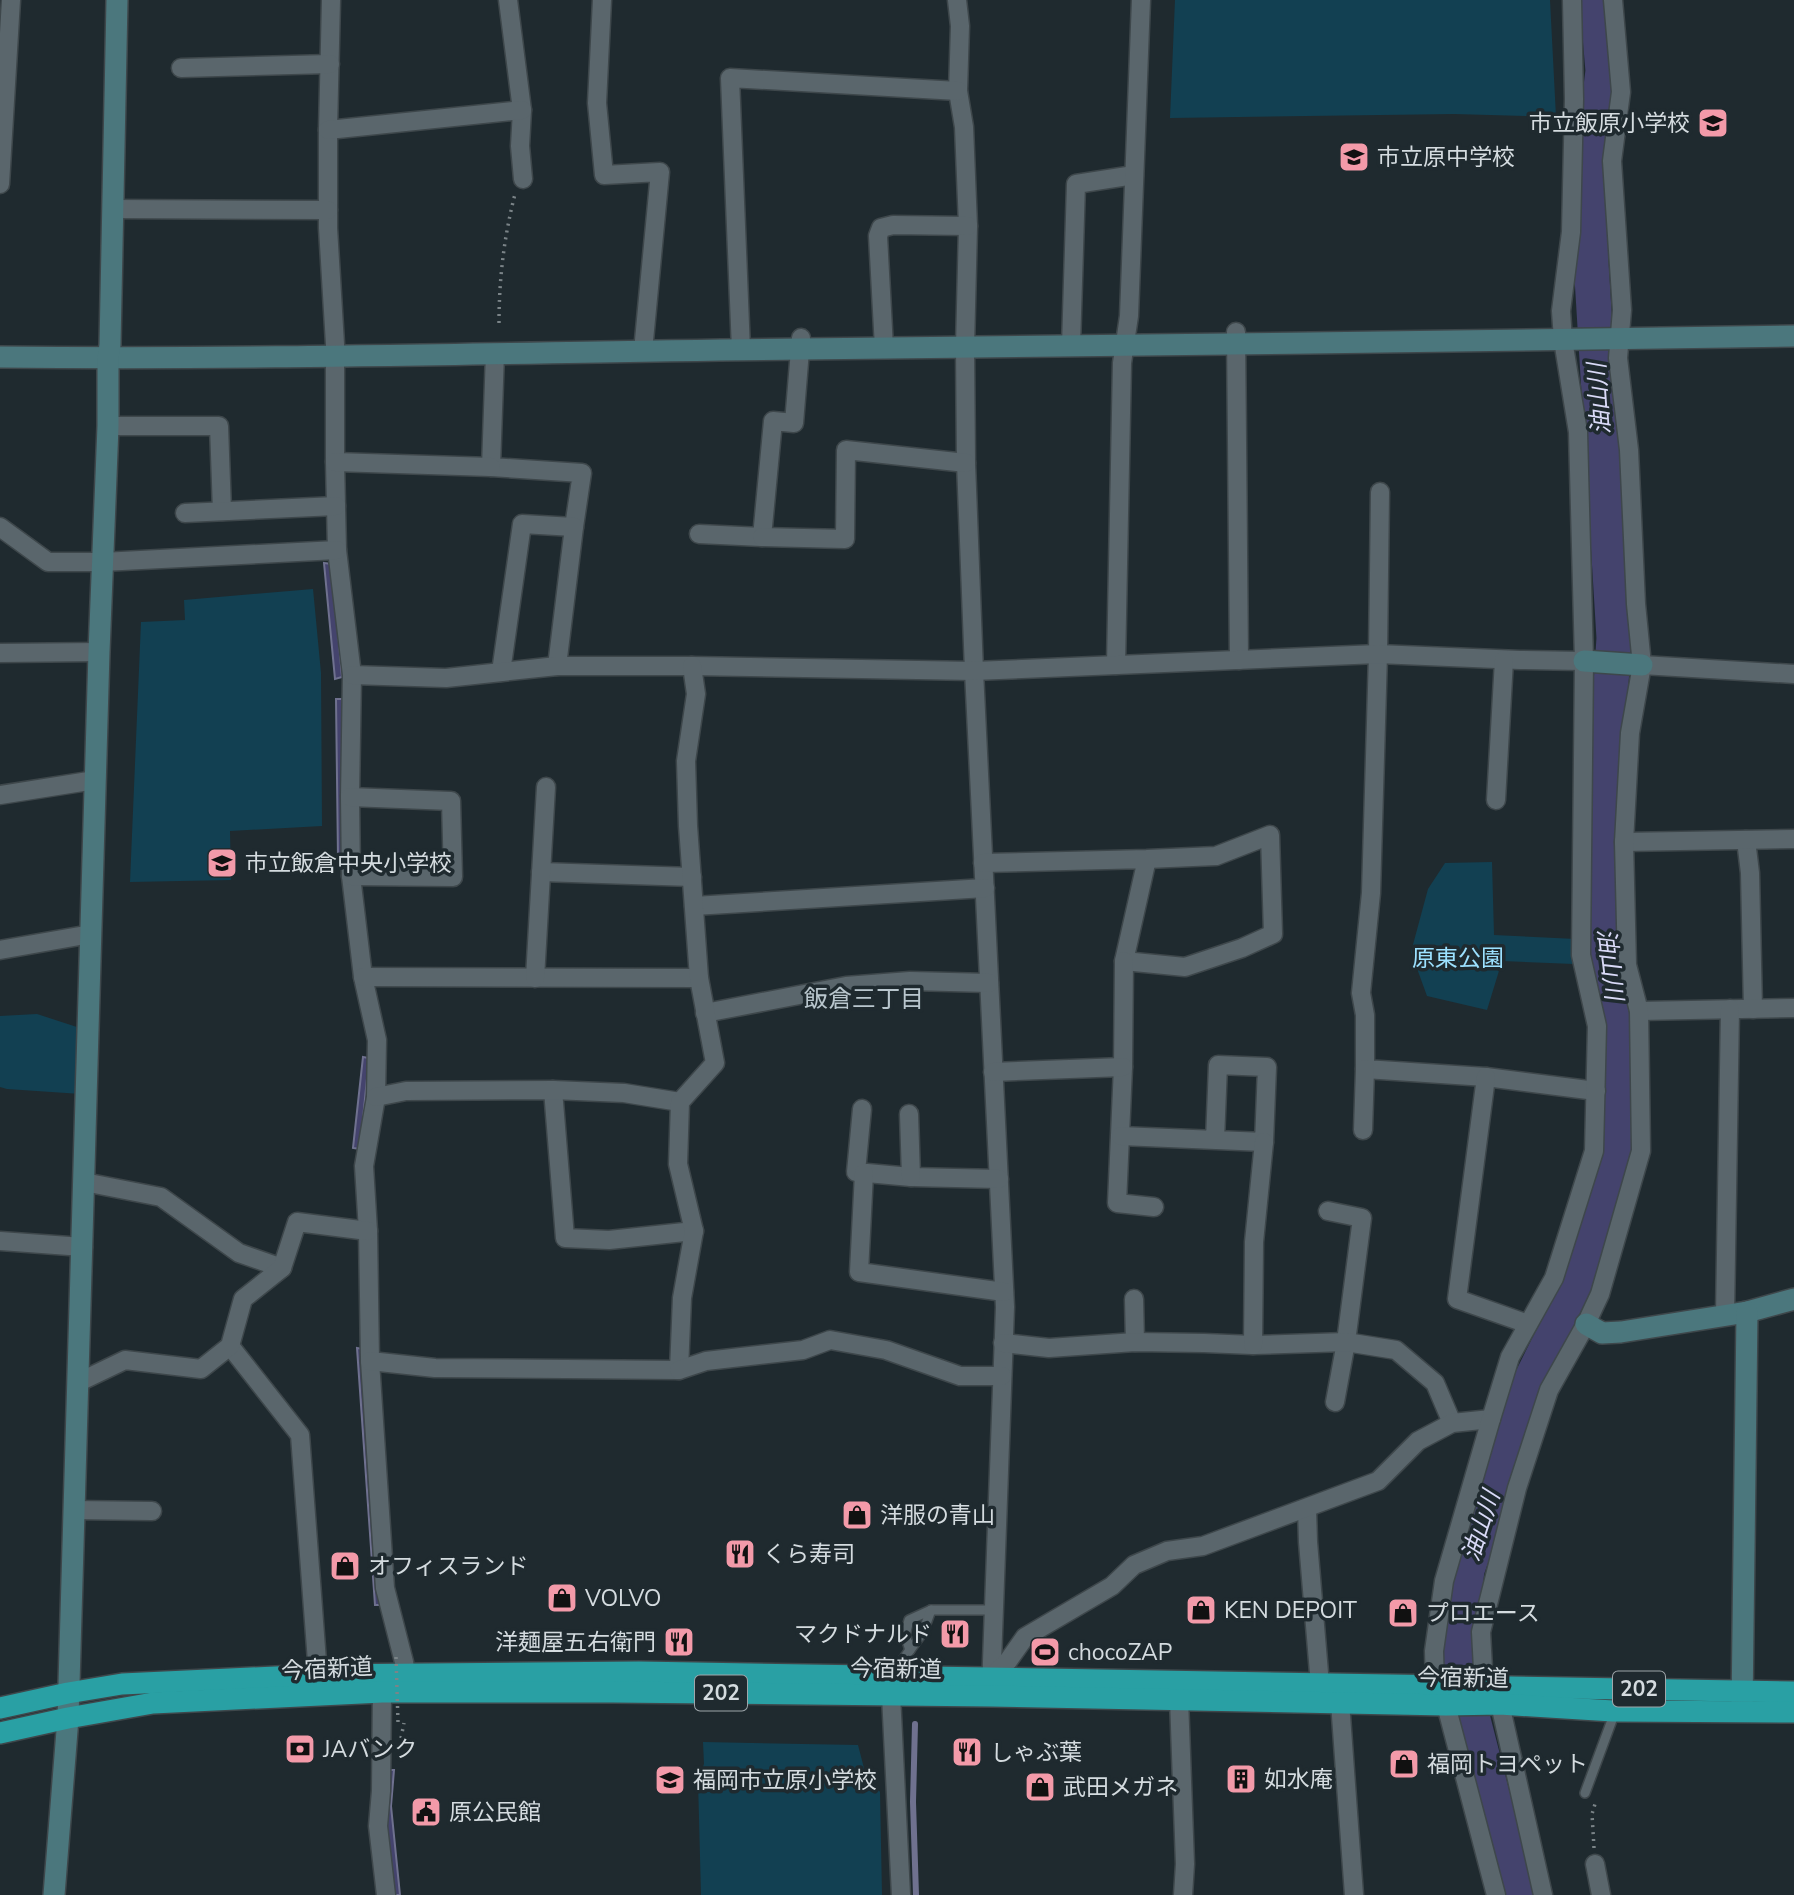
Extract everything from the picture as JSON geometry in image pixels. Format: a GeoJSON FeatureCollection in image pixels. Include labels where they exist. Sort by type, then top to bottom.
{"type":"FeatureCollection","features":[{"type":"Feature","properties":{"kind":"highway","name":"今宿新道"},"geometry":{"type":"LineString","coordinates":[[0,1708],[122,1684],[318,1675],[401,1666],[639,1672],[991,1687],[1179,1699],[1340,1702],[1443,1703],[1484,1686],[1742,1701],[1794,1712]]}},
{"type":"Feature","properties":{"kind":"highway","name":"今宿新道"},"geometry":{"type":"LineString","coordinates":[[0,1733],[153,1703],[382,1692],[891,1695],[991,1687],[1320,1685],[1501,1711],[1613,1711],[1742,1701],[1794,1692]]}},
{"type":"Feature","properties":{"kind":"street"},"geometry":{"type":"LineString","coordinates":[[0,184],[11,0]]}},
{"type":"Feature","properties":{"kind":"street"},"geometry":{"type":"LineString","coordinates":[[54,1895],[68,1718],[108,426],[117,0]]}},
{"type":"Feature","properties":{"kind":"street"},"geometry":{"type":"LineString","coordinates":[[331,0],[328,210],[335,350],[337,550],[352,675],[351,876],[363,977],[377,1040],[376,1097],[364,1166],[370,1360],[385,1588],[404,1662],[401,1666]]}},
{"type":"Feature","properties":{"kind":"street"},"geometry":{"type":"LineString","coordinates":[[508,0],[522,110],[520,146],[523,179]]}},
{"type":"Feature","properties":{"kind":"street"},"geometry":{"type":"LineString","coordinates":[[602,0],[597,103],[604,175],[660,173],[643,345]]}},
{"type":"Feature","properties":{"kind":"street"},"geometry":{"type":"LineString","coordinates":[[957,0],[960,26],[958,92],[964,127],[968,226],[966,463],[1004,1292],[991,1687]]}},
{"type":"Feature","properties":{"kind":"street"},"geometry":{"type":"LineString","coordinates":[[1116,665],[1124,340],[1129,316],[1141,0]]}},
{"type":"Feature","properties":{"kind":"street"},"geometry":{"type":"LineString","coordinates":[[1496,1895],[1443,1703],[1434,1651],[1444,1581],[1510,1357],[1554,1278],[1594,1150],[1597,1026],[1581,955],[1584,661],[1578,432],[1568,334],[1561,311],[1571,233],[1574,99],[1572,0]]}},
{"type":"Feature","properties":{"kind":"street"},"geometry":{"type":"LineString","coordinates":[[1484,1686],[1480,1632],[1517,1488],[1549,1390],[1600,1294],[1641,1151],[1639,1010],[1627,965],[1624,842],[1630,733],[1642,665],[1636,604],[1629,450],[1615,333],[1622,310],[1612,161],[1621,92],[1614,0]]}},
{"type":"Feature","properties":{"kind":"street"},"geometry":{"type":"LineString","coordinates":[[181,68],[330,64]]}},
{"type":"Feature","properties":{"kind":"street"},"geometry":{"type":"LineString","coordinates":[[741,344],[730,78],[958,92]]}},
{"type":"Feature","properties":{"kind":"street"},"geometry":{"type":"LineString","coordinates":[[328,130],[522,110]]}},
{"type":"Feature","properties":{"kind":"street"},"geometry":{"type":"LineString","coordinates":[[1071,340],[1076,184],[1135,175]]}},
{"type":"Feature","properties":{"kind":"street"},"geometry":{"type":"LineString","coordinates":[[112,209],[328,210]]}},
{"type":"Feature","properties":{"kind":"street"},"geometry":{"type":"LineString","coordinates":[[884,343],[878,236],[881,228],[893,225],[968,226]]}},
{"type":"Feature","properties":{"kind":"street"},"geometry":{"type":"LineString","coordinates":[[0,356],[109,351],[1568,334],[1794,325]]}},
{"type":"Feature","properties":{"kind":"street"},"geometry":{"type":"LineString","coordinates":[[1615,333],[1794,337]]}},
{"type":"Feature","properties":{"kind":"street"},"geometry":{"type":"LineString","coordinates":[[1236,338],[1239,660]]}},
{"type":"Feature","properties":{"kind":"street"},"geometry":{"type":"LineString","coordinates":[[762,537],[773,421],[794,423],[801,343]]}},
{"type":"Feature","properties":{"kind":"street"},"geometry":{"type":"LineString","coordinates":[[0,344],[109,351]]}},
{"type":"Feature","properties":{"kind":"street"},"geometry":{"type":"LineString","coordinates":[[335,350],[495,353],[643,345]]}},
{"type":"Feature","properties":{"kind":"street"},"geometry":{"type":"LineString","coordinates":[[491,467],[495,353]]}},
{"type":"Feature","properties":{"kind":"street"},"geometry":{"type":"LineString","coordinates":[[108,426],[219,426],[222,511]]}},
{"type":"Feature","properties":{"kind":"street"},"geometry":{"type":"LineString","coordinates":[[699,534],[845,539],[846,450],[966,463]]}},
{"type":"Feature","properties":{"kind":"street"},"geometry":{"type":"LineString","coordinates":[[335,463],[491,467],[582,473],[557,666]]}},
{"type":"Feature","properties":{"kind":"street"},"geometry":{"type":"LineString","coordinates":[[1363,1130],[1365,1014],[1361,993],[1371,892],[1380,492]]}},
{"type":"Feature","properties":{"kind":"street"},"geometry":{"type":"LineString","coordinates":[[185,513],[336,506]]}},
{"type":"Feature","properties":{"kind":"street"},"geometry":{"type":"LineString","coordinates":[[501,672],[522,524],[574,527]]}},
{"type":"Feature","properties":{"kind":"street"},"geometry":{"type":"LineString","coordinates":[[0,527],[48,562],[103,562],[337,550]]}},
{"type":"Feature","properties":{"kind":"street"},"geometry":{"type":"LineString","coordinates":[[0,653],[99,652]]}},
{"type":"Feature","properties":{"kind":"street"},"geometry":{"type":"LineString","coordinates":[[352,675],[446,678],[557,666],[974,671],[1378,654],[1584,661],[1794,674]]}},
{"type":"Feature","properties":{"kind":"street"},"geometry":{"type":"LineString","coordinates":[[1496,800],[1504,660]]}},
{"type":"Feature","properties":{"kind":"street"},"geometry":{"type":"LineString","coordinates":[[679,1370],[682,1297],[694,1231],[678,1164],[680,1102],[715,1063],[699,978],[688,826],[686,761],[696,694],[692,666]]}},
{"type":"Feature","properties":{"kind":"street"},"geometry":{"type":"LineString","coordinates":[[0,795],[95,780]]}},
{"type":"Feature","properties":{"kind":"street"},"geometry":{"type":"LineString","coordinates":[[535,978],[546,787]]}},
{"type":"Feature","properties":{"kind":"street"},"geometry":{"type":"LineString","coordinates":[[350,797],[451,801],[453,877],[351,876]]}},
{"type":"Feature","properties":{"kind":"street"},"geometry":{"type":"LineString","coordinates":[[983,863],[1216,856],[1270,835],[1273,934],[1242,948],[1185,967],[1124,961]]}},
{"type":"Feature","properties":{"kind":"street"},"geometry":{"type":"LineString","coordinates":[[1624,842],[1794,839]]}},
{"type":"Feature","properties":{"kind":"street"},"geometry":{"type":"LineString","coordinates":[[1746,840],[1750,873],[1753,1009]]}},
{"type":"Feature","properties":{"kind":"street"},"geometry":{"type":"LineString","coordinates":[[1147,859],[1124,961],[1117,1203],[1154,1207]]}},
{"type":"Feature","properties":{"kind":"street"},"geometry":{"type":"LineString","coordinates":[[541,872],[692,877]]}},
{"type":"Feature","properties":{"kind":"street"},"geometry":{"type":"LineString","coordinates":[[694,906],[985,888]]}},
{"type":"Feature","properties":{"kind":"street"},"geometry":{"type":"LineString","coordinates":[[0,950],[91,934]]}},
{"type":"Feature","properties":{"kind":"street"},"geometry":{"type":"LineString","coordinates":[[363,977],[699,978]]}},
{"type":"Feature","properties":{"kind":"street"},"geometry":{"type":"LineString","coordinates":[[705,1013],[846,985],[910,981],[989,984]]}},
{"type":"Feature","properties":{"kind":"street"},"geometry":{"type":"LineString","coordinates":[[1639,1010],[1794,1008]]}},
{"type":"Feature","properties":{"kind":"street"},"geometry":{"type":"LineString","coordinates":[[1725,1315],[1730,1009]]}},
{"type":"Feature","properties":{"kind":"street"},"geometry":{"type":"LineString","coordinates":[[1215,1140],[1218,1065],[1266,1067],[1264,1142],[1254,1242],[1253,1345]]}},
{"type":"Feature","properties":{"kind":"street"},"geometry":{"type":"LineString","coordinates":[[993,1072],[1123,1067]]}},
{"type":"Feature","properties":{"kind":"street"},"geometry":{"type":"LineString","coordinates":[[1365,1069],[1486,1077],[1596,1091]]}},
{"type":"Feature","properties":{"kind":"street"},"geometry":{"type":"LineString","coordinates":[[1486,1077],[1457,1299],[1528,1324]]}},
{"type":"Feature","properties":{"kind":"street"},"geometry":{"type":"LineString","coordinates":[[376,1097],[406,1091],[553,1090],[624,1093],[680,1102]]}},
{"type":"Feature","properties":{"kind":"street"},"geometry":{"type":"LineString","coordinates":[[553,1090],[565,1238],[609,1240],[694,1231]]}},
{"type":"Feature","properties":{"kind":"street"},"geometry":{"type":"LineString","coordinates":[[862,1109],[856,1172],[911,1177],[999,1179]]}},
{"type":"Feature","properties":{"kind":"street"},"geometry":{"type":"LineString","coordinates":[[909,1114],[911,1177]]}},
{"type":"Feature","properties":{"kind":"street"},"geometry":{"type":"LineString","coordinates":[[1121,1136],[1264,1142]]}},
{"type":"Feature","properties":{"kind":"street"},"geometry":{"type":"LineString","coordinates":[[864,1173],[859,1272],[1004,1292]]}},
{"type":"Feature","properties":{"kind":"street"},"geometry":{"type":"LineString","coordinates":[[84,1182],[162,1197],[239,1253],[282,1268]]}},
{"type":"Feature","properties":{"kind":"street"},"geometry":{"type":"LineString","coordinates":[[1328,1212],[1363,1218],[1335,1402]]}},
{"type":"Feature","properties":{"kind":"street"},"geometry":{"type":"LineString","coordinates":[[77,1383],[125,1360],[201,1369],[230,1346],[243,1299],[282,1268],[297,1222],[368,1231]]}},
{"type":"Feature","properties":{"kind":"street"},"geometry":{"type":"LineString","coordinates":[[0,1241],[83,1247]]}},
{"type":"Feature","properties":{"kind":"street"},"geometry":{"type":"LineString","coordinates":[[1134,1299],[1135,1342]]}},
{"type":"Feature","properties":{"kind":"street"},"geometry":{"type":"LineString","coordinates":[[1586,1324],[1602,1333],[1747,1312],[1794,1299]]}},
{"type":"Feature","properties":{"kind":"street"},"geometry":{"type":"LineString","coordinates":[[1742,1701],[1747,1312]]}},
{"type":"Feature","properties":{"kind":"street"},"geometry":{"type":"LineString","coordinates":[[370,1360],[435,1368],[679,1370],[706,1361],[803,1350],[830,1340],[886,1350],[960,1376],[1002,1376]]}},
{"type":"Feature","properties":{"kind":"street"},"geometry":{"type":"LineString","coordinates":[[1003,1343],[1049,1348],[1135,1342],[1253,1345],[1346,1342],[1396,1350],[1435,1383],[1452,1423]]}},
{"type":"Feature","properties":{"kind":"street"},"geometry":{"type":"LineString","coordinates":[[230,1346],[300,1435],[318,1675]]}},
{"type":"Feature","properties":{"kind":"street"},"geometry":{"type":"LineString","coordinates":[[991,1687],[1025,1637],[1112,1586],[1134,1565],[1167,1551],[1203,1546],[1378,1481],[1418,1441],[1452,1423],[1491,1419]]}},
{"type":"Feature","properties":{"kind":"street"},"geometry":{"type":"LineString","coordinates":[[1307,1509],[1320,1685]]}},
{"type":"Feature","properties":{"kind":"street"},"geometry":{"type":"LineString","coordinates":[[74,1510],[152,1511]]}},
{"type":"Feature","properties":{"kind":"street"},"geometry":{"type":"LineString","coordinates":[[382,1692],[378,1826],[386,1895]]}},
{"type":"Feature","properties":{"kind":"street"},"geometry":{"type":"LineString","coordinates":[[891,1695],[901,1895]]}},
{"type":"Feature","properties":{"kind":"street"},"geometry":{"type":"LineString","coordinates":[[1179,1699],[1185,1864],[1183,1895]]}},
{"type":"Feature","properties":{"kind":"street"},"geometry":{"type":"LineString","coordinates":[[1340,1702],[1354,1895]]}},
{"type":"Feature","properties":{"kind":"street"},"geometry":{"type":"LineString","coordinates":[[1501,1711],[1543,1895]]}},
{"type":"Feature","properties":{"kind":"street"},"geometry":{"type":"LineString","coordinates":[[1595,1864],[1601,1895]]}},
{"type":"Feature","properties":{"kind":"lane"},"geometry":{"type":"LineString","coordinates":[[899,1665],[923,1632],[931,1609]]}},
{"type":"Feature","properties":{"kind":"lane"},"geometry":{"type":"LineString","coordinates":[[910,1650],[905,1635],[909,1620],[931,1609],[994,1610]]}},
{"type":"Feature","properties":{"kind":"lane"},"geometry":{"type":"LineString","coordinates":[[1585,1793],[1613,1711]]}},
{"type":"Feature","properties":{"kind":"path"},"geometry":{"type":"LineString","coordinates":[[499,323],[502,255],[513,202],[523,179]]}},
{"type":"Feature","properties":{"kind":"path"},"geometry":{"type":"LineString","coordinates":[[398,1722],[401,1666]]}},
{"type":"Feature","properties":{"kind":"path"},"geometry":{"type":"LineString","coordinates":[[401,1739],[404,1723]]}},
{"type":"Feature","properties":{"kind":"green space"},"geometry":{"type":"Polygon","coordinates":[[[1175,0],[1550,0],[1556,117],[1454,114],[1170,118],[1175,0]]]}},
{"type":"Feature","properties":{"kind":"green space"},"geometry":{"type":"Polygon","coordinates":[[[313,589],[321,673],[322,826],[230,831],[231,880],[130,882],[141,622],[185,620],[184,600],[313,589]]]}},
{"type":"Feature","properties":{"kind":"green space","name":"原東公園"},"geometry":{"type":"Polygon","coordinates":[[[1492,862],[1494,935],[1576,939],[1574,964],[1502,961],[1487,1010],[1427,996],[1411,952],[1428,889],[1445,863],[1492,862]]]}},
{"type":"Feature","properties":{"kind":"green space"},"geometry":{"type":"Polygon","coordinates":[[[37,1014],[83,1029],[81,1094],[0,1087],[0,1016],[37,1014]]]}},
{"type":"Feature","properties":{"kind":"green space"},"geometry":{"type":"Polygon","coordinates":[[[703,1742],[858,1745],[865,1772],[880,1792],[882,1895],[701,1895],[698,1780],[704,1764],[703,1742]]]}},
{"type":"Feature","properties":{"kind":"shaded area"},"geometry":{"type":"Polygon","coordinates":[[[324,563],[332,564],[342,677],[335,679],[324,563]]]}},
{"type":"Feature","properties":{"kind":"shaded area"},"geometry":{"type":"Polygon","coordinates":[[[336,699],[342,699],[345,857],[338,857],[336,699]]]}},
{"type":"Feature","properties":{"kind":"shaded area"},"geometry":{"type":"Polygon","coordinates":[[[363,1057],[369,1058],[360,1149],[353,1148],[363,1057]]]}},
{"type":"Feature","properties":{"kind":"shaded area"},"geometry":{"type":"Polygon","coordinates":[[[357,1348],[363,1349],[382,1605],[375,1605],[357,1348]]]}},
{"type":"Feature","properties":{"kind":"shaded area"},"geometry":{"type":"Polygon","coordinates":[[[387,1770],[394,1770],[391,1806],[400,1895],[394,1895],[384,1807],[387,1770]]]}},
{"type":"Feature","properties":{"kind":"waterway","name":"油山川"},"geometry":{"type":"LineString","coordinates":[[1518,1895],[1458,1661],[1467,1570],[1503,1468],[1527,1388],[1577,1287],[1615,1163],[1622,1092],[1616,1011],[1605,948],[1601,836],[1614,638],[1591,261],[1590,177],[1603,71],[1597,0]]}},
{"type":"Feature","properties":{"kind":"waterway"},"geometry":{"type":"LineString","coordinates":[[915,1724],[913,1802],[916,1895]]}},
{"type":"Feature","properties":{"kind":"place","name":"市立飯原小学校"},"geometry":{"type":"Point","coordinates":[1713,123]}},
{"type":"Feature","properties":{"kind":"place","name":"市立原中学校"},"geometry":{"type":"Point","coordinates":[1354,157]}},
{"type":"Feature","properties":{"kind":"place","name":"市立飯倉中央小学校"},"geometry":{"type":"Point","coordinates":[222,863]}},
{"type":"Feature","properties":{"kind":"place","name":"洋服の青山"},"geometry":{"type":"Point","coordinates":[857,1515]}},
{"type":"Feature","properties":{"kind":"place","name":"くら寿司"},"geometry":{"type":"Point","coordinates":[740,1554]}},
{"type":"Feature","properties":{"kind":"place","name":"オフィスランド"},"geometry":{"type":"Point","coordinates":[345,1566]}},
{"type":"Feature","properties":{"kind":"place","name":"VOLVO"},"geometry":{"type":"Point","coordinates":[562,1598]}},
{"type":"Feature","properties":{"kind":"place","name":"KEN DEPOIT"},"geometry":{"type":"Point","coordinates":[1201,1610]}},
{"type":"Feature","properties":{"kind":"place","name":"プロエース"},"geometry":{"type":"Point","coordinates":[1403,1613]}},
{"type":"Feature","properties":{"kind":"place","name":"マクドナルド"},"geometry":{"type":"Point","coordinates":[955,1634]}},
{"type":"Feature","properties":{"kind":"place","name":"洋麺屋五右衛門"},"geometry":{"type":"Point","coordinates":[679,1642]}},
{"type":"Feature","properties":{"kind":"place","name":"chocoZAP"},"geometry":{"type":"Point","coordinates":[1045,1652]}},
{"type":"Feature","properties":{"kind":"place","name":"JAバンク"},"geometry":{"type":"Point","coordinates":[300,1749]}},
{"type":"Feature","properties":{"kind":"place","name":"しゃぶ葉"},"geometry":{"type":"Point","coordinates":[967,1752]}},
{"type":"Feature","properties":{"kind":"place","name":"福岡トヨペット"},"geometry":{"type":"Point","coordinates":[1404,1764]}},
{"type":"Feature","properties":{"kind":"place","name":"如水庵"},"geometry":{"type":"Point","coordinates":[1241,1779]}},
{"type":"Feature","properties":{"kind":"place","name":"福岡市立原小学校"},"geometry":{"type":"Point","coordinates":[670,1780]}},
{"type":"Feature","properties":{"kind":"place","name":"武田メガネ"},"geometry":{"type":"Point","coordinates":[1040,1787]}},
{"type":"Feature","properties":{"kind":"place","name":"原公民館"},"geometry":{"type":"Point","coordinates":[426,1812]}},
{"type":"Feature","properties":{"kind":"district","name":"飯倉三丁目"},"geometry":{"type":"Point","coordinates":[864,999]}}]}
